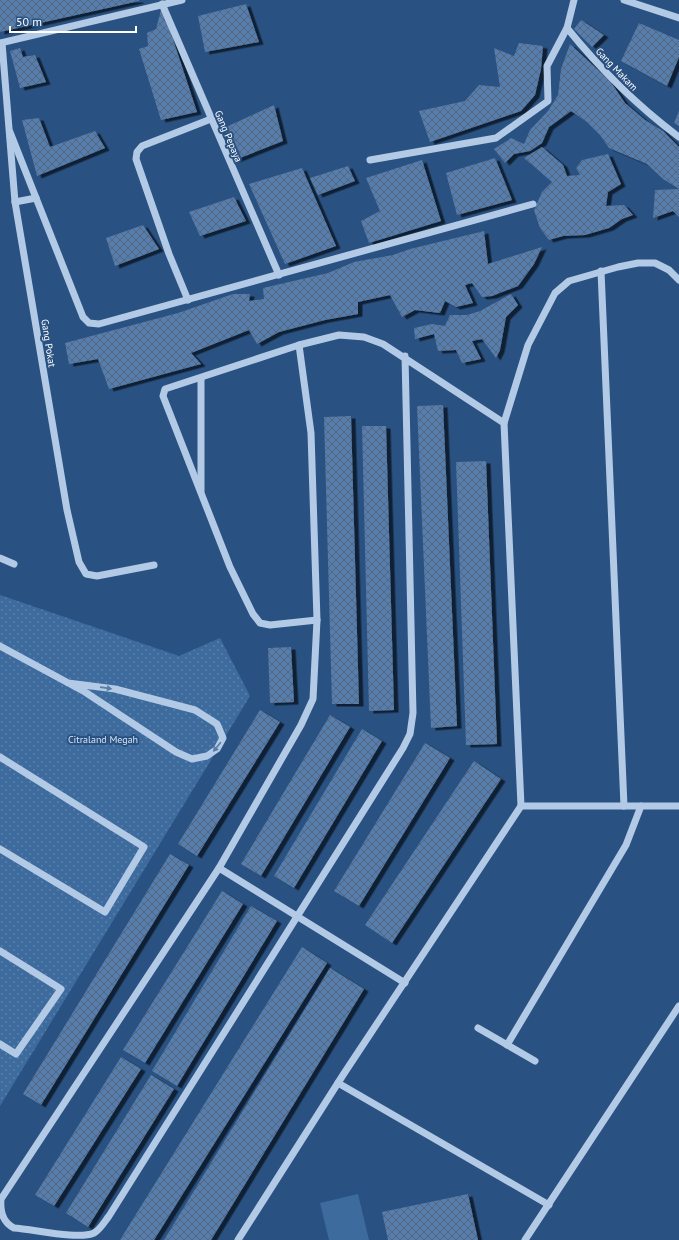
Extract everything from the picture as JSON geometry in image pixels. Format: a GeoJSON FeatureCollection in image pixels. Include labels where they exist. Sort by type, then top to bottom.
{"type":"FeatureCollection","features":[{"type":"Feature","properties":{"kind":"street"},"geometry":{"type":"LineString","coordinates":[[1,43],[182,0]]}},
{"type":"Feature","properties":{"kind":"street"},"geometry":{"type":"LineString","coordinates":[[370,160],[496,138],[548,101],[547,66],[568,28],[574,0]]}},
{"type":"Feature","properties":{"kind":"street"},"geometry":{"type":"LineString","coordinates":[[624,0],[679,18]]}},
{"type":"Feature","properties":{"kind":"street","name":"Gang Pepaya"},"geometry":{"type":"LineString","coordinates":[[162,4],[279,275]]}},
{"type":"Feature","properties":{"kind":"street","name":"Gang Makam"},"geometry":{"type":"LineString","coordinates":[[568,28],[592,58],[646,112],[679,137]]}},
{"type":"Feature","properties":{"kind":"street","name":"Gang Pokat"},"geometry":{"type":"LineString","coordinates":[[1,43],[15,202],[67,510],[78,562],[86,574],[97,576],[154,565]]}},
{"type":"Feature","properties":{"kind":"street"},"geometry":{"type":"LineString","coordinates":[[188,300],[166,247],[136,159],[137,152],[142,146],[211,119]]}},
{"type":"Feature","properties":{"kind":"street"},"geometry":{"type":"LineString","coordinates":[[10,132],[83,317],[89,323],[99,324],[533,204]]}},
{"type":"Feature","properties":{"kind":"street"},"geometry":{"type":"LineString","coordinates":[[15,202],[36,198]]}},
{"type":"Feature","properties":{"kind":"street"},"geometry":{"type":"LineString","coordinates":[[238,1240],[338,1083],[521,806],[504,423],[528,345],[555,293],[569,281],[601,271],[638,263],[655,263],[669,270],[679,280]]}},
{"type":"Feature","properties":{"kind":"street"},"geometry":{"type":"LineString","coordinates":[[601,271],[624,806]]}},
{"type":"Feature","properties":{"kind":"street"},"geometry":{"type":"LineString","coordinates":[[317,620],[270,625],[260,624],[252,614],[230,567],[201,495],[163,396],[165,389],[201,379],[299,344],[339,335],[364,337],[383,344],[405,356],[504,423]]}},
{"type":"Feature","properties":{"kind":"street"},"geometry":{"type":"LineString","coordinates":[[299,344],[311,433],[317,620],[313,698],[301,725],[219,868],[1,1199],[2,1216],[8,1225],[14,1228],[56,1235],[83,1236],[95,1233],[109,1216],[298,917],[410,734],[413,713],[405,356]]}},
{"type":"Feature","properties":{"kind":"street"},"geometry":{"type":"LineString","coordinates":[[201,379],[201,495]]}},
{"type":"Feature","properties":{"kind":"street"},"geometry":{"type":"LineString","coordinates":[[0,558],[14,564]]}},
{"type":"Feature","properties":{"kind":"street"},"geometry":{"type":"LineString","coordinates":[[0,646],[68,683],[85,692],[176,752],[192,759],[207,756],[216,749],[223,738],[217,724],[195,710],[115,689],[68,683]]}},
{"type":"Feature","properties":{"kind":"street"},"geometry":{"type":"LineString","coordinates":[[0,757],[144,847],[105,912],[0,850]]}},
{"type":"Feature","properties":{"kind":"street"},"geometry":{"type":"LineString","coordinates":[[521,806],[679,806]]}},
{"type":"Feature","properties":{"kind":"street"},"geometry":{"type":"LineString","coordinates":[[507,1045],[626,845],[641,806]]}},
{"type":"Feature","properties":{"kind":"street"},"geometry":{"type":"LineString","coordinates":[[219,868],[405,983]]}},
{"type":"Feature","properties":{"kind":"street"},"geometry":{"type":"LineString","coordinates":[[0,951],[62,989],[16,1054],[0,1044]]}},
{"type":"Feature","properties":{"kind":"street"},"geometry":{"type":"LineString","coordinates":[[525,1240],[679,1006]]}},
{"type":"Feature","properties":{"kind":"street"},"geometry":{"type":"LineString","coordinates":[[478,1028],[535,1061]]}},
{"type":"Feature","properties":{"kind":"street"},"geometry":{"type":"LineString","coordinates":[[338,1083],[549,1205]]}},
{"type":"Feature","properties":{"kind":"green space","name":"Citraland Megah"},"geometry":{"type":"Polygon","coordinates":[[[0,595],[179,656],[220,638],[250,696],[0,1106],[0,595]]]}},
{"type":"Feature","properties":{"kind":"green space"},"geometry":{"type":"Polygon","coordinates":[[[358,1194],[369,1240],[329,1240],[320,1203],[358,1194]]]}},
{"type":"Feature","properties":{"kind":"building"},"geometry":{"type":"Polygon","coordinates":[[[0,0],[139,0],[139,1],[0,32],[0,0]]]}},
{"type":"Feature","properties":{"kind":"building"},"geometry":{"type":"Polygon","coordinates":[[[246,4],[259,42],[205,52],[198,16],[246,4]]]}},
{"type":"Feature","properties":{"kind":"building"},"geometry":{"type":"Polygon","coordinates":[[[162,6],[197,112],[161,120],[139,49],[148,46],[147,33],[156,29],[162,6]]]}},
{"type":"Feature","properties":{"kind":"building"},"geometry":{"type":"Polygon","coordinates":[[[581,20],[604,35],[592,47],[574,29],[581,20]]]}},
{"type":"Feature","properties":{"kind":"building"},"geometry":{"type":"Polygon","coordinates":[[[639,23],[679,40],[679,57],[667,86],[621,61],[639,23]]]}},
{"type":"Feature","properties":{"kind":"building"},"geometry":{"type":"Polygon","coordinates":[[[519,43],[543,46],[541,69],[535,95],[521,111],[430,142],[419,111],[465,101],[479,85],[500,87],[494,48],[514,56],[519,43]]]}},
{"type":"Feature","properties":{"kind":"building"},"geometry":{"type":"Polygon","coordinates":[[[570,44],[610,81],[625,103],[645,120],[663,131],[679,147],[679,189],[663,179],[647,164],[609,148],[600,135],[587,122],[571,111],[549,127],[542,143],[530,151],[514,154],[505,163],[494,149],[511,138],[524,144],[530,130],[548,111],[558,95],[561,69],[570,44]]]}},
{"type":"Feature","properties":{"kind":"building"},"geometry":{"type":"Polygon","coordinates":[[[20,48],[23,57],[35,55],[46,82],[20,88],[10,51],[20,48]]]}},
{"type":"Feature","properties":{"kind":"building"},"geometry":{"type":"Polygon","coordinates":[[[274,105],[283,141],[235,160],[224,128],[274,105]]]}},
{"type":"Feature","properties":{"kind":"building"},"geometry":{"type":"Polygon","coordinates":[[[679,111],[679,126],[674,123],[679,111]]]}},
{"type":"Feature","properties":{"kind":"building"},"geometry":{"type":"Polygon","coordinates":[[[39,118],[50,147],[95,131],[105,148],[37,176],[22,120],[39,118]]]}},
{"type":"Feature","properties":{"kind":"building"},"geometry":{"type":"Polygon","coordinates":[[[542,147],[563,165],[567,176],[580,175],[576,168],[582,160],[608,154],[621,184],[608,192],[606,206],[624,205],[633,215],[622,219],[609,228],[585,235],[563,236],[549,240],[540,228],[534,210],[542,192],[552,182],[524,158],[542,147]]]}},
{"type":"Feature","properties":{"kind":"building"},"geometry":{"type":"Polygon","coordinates":[[[495,158],[512,200],[457,215],[446,173],[495,158]]]}},
{"type":"Feature","properties":{"kind":"building"},"geometry":{"type":"Polygon","coordinates":[[[422,160],[441,221],[369,243],[361,221],[380,211],[366,178],[422,160]]]}},
{"type":"Feature","properties":{"kind":"building"},"geometry":{"type":"Polygon","coordinates":[[[348,166],[355,181],[318,195],[310,178],[348,166]]]}},
{"type":"Feature","properties":{"kind":"building"},"geometry":{"type":"Polygon","coordinates":[[[302,168],[336,246],[285,264],[249,184],[302,168]]]}},
{"type":"Feature","properties":{"kind":"building"},"geometry":{"type":"Polygon","coordinates":[[[679,189],[679,217],[673,211],[653,218],[655,190],[679,189]]]}},
{"type":"Feature","properties":{"kind":"building"},"geometry":{"type":"Polygon","coordinates":[[[234,197],[246,221],[200,236],[189,212],[234,197]]]}},
{"type":"Feature","properties":{"kind":"building"},"geometry":{"type":"Polygon","coordinates":[[[143,225],[159,249],[115,266],[106,238],[143,225]]]}},
{"type":"Feature","properties":{"kind":"building"},"geometry":{"type":"Polygon","coordinates":[[[484,231],[488,264],[542,247],[534,264],[518,286],[492,296],[482,297],[472,283],[465,285],[473,303],[456,307],[445,301],[440,313],[415,310],[402,317],[390,295],[358,302],[358,314],[325,320],[279,332],[257,344],[249,330],[191,353],[201,364],[109,389],[98,359],[69,364],[65,343],[178,313],[233,294],[250,294],[249,301],[264,299],[263,288],[328,273],[354,262],[393,255],[410,249],[484,231]]]}},
{"type":"Feature","properties":{"kind":"building"},"geometry":{"type":"Polygon","coordinates":[[[511,294],[518,305],[506,317],[500,350],[496,358],[482,339],[472,341],[481,359],[462,363],[456,350],[438,351],[434,334],[415,339],[414,328],[432,324],[445,326],[450,315],[467,315],[480,311],[511,294]]]}},
{"type":"Feature","properties":{"kind":"building"},"geometry":{"type":"Polygon","coordinates":[[[443,405],[457,726],[431,728],[417,406],[443,405]]]}},
{"type":"Feature","properties":{"kind":"building"},"geometry":{"type":"Polygon","coordinates":[[[351,416],[359,704],[332,704],[324,417],[351,416]]]}},
{"type":"Feature","properties":{"kind":"building"},"geometry":{"type":"Polygon","coordinates":[[[362,426],[386,426],[394,710],[369,711],[362,426]]]}},
{"type":"Feature","properties":{"kind":"building"},"geometry":{"type":"Polygon","coordinates":[[[486,461],[497,744],[466,745],[456,462],[486,461]]]}},
{"type":"Feature","properties":{"kind":"building"},"geometry":{"type":"Polygon","coordinates":[[[291,647],[294,702],[270,703],[268,648],[291,647]]]}},
{"type":"Feature","properties":{"kind":"building"},"geometry":{"type":"Polygon","coordinates":[[[260,710],[280,722],[197,856],[178,844],[260,710]]]}},
{"type":"Feature","properties":{"kind":"building"},"geometry":{"type":"Polygon","coordinates":[[[330,715],[350,727],[261,876],[241,864],[330,715]]]}},
{"type":"Feature","properties":{"kind":"building"},"geometry":{"type":"Polygon","coordinates":[[[362,729],[382,741],[294,888],[274,876],[362,729]]]}},
{"type":"Feature","properties":{"kind":"building"},"geometry":{"type":"Polygon","coordinates":[[[425,743],[450,758],[359,906],[334,891],[425,743]]]}},
{"type":"Feature","properties":{"kind":"building"},"geometry":{"type":"Polygon","coordinates":[[[474,761],[501,779],[392,943],[365,925],[474,761]]]}},
{"type":"Feature","properties":{"kind":"building"},"geometry":{"type":"Polygon","coordinates":[[[170,854],[189,865],[41,1105],[23,1094],[170,854]]]}},
{"type":"Feature","properties":{"kind":"building"},"geometry":{"type":"Polygon","coordinates":[[[222,891],[243,904],[145,1063],[123,1050],[222,891]]]}},
{"type":"Feature","properties":{"kind":"building"},"geometry":{"type":"Polygon","coordinates":[[[251,906],[277,921],[177,1086],[152,1071],[251,906]]]}},
{"type":"Feature","properties":{"kind":"building"},"geometry":{"type":"Polygon","coordinates":[[[302,947],[327,963],[154,1240],[120,1240],[302,947]]]}},
{"type":"Feature","properties":{"kind":"building"},"geometry":{"type":"Polygon","coordinates":[[[330,968],[364,989],[211,1240],[164,1240],[330,968]]]}},
{"type":"Feature","properties":{"kind":"building"},"geometry":{"type":"Polygon","coordinates":[[[121,1057],[141,1069],[54,1206],[35,1195],[121,1057]]]}},
{"type":"Feature","properties":{"kind":"building"},"geometry":{"type":"Polygon","coordinates":[[[151,1075],[174,1089],[88,1227],[66,1213],[151,1075]]]}},
{"type":"Feature","properties":{"kind":"building"},"geometry":{"type":"Polygon","coordinates":[[[468,1194],[478,1240],[388,1240],[382,1212],[468,1194]]]}}]}
